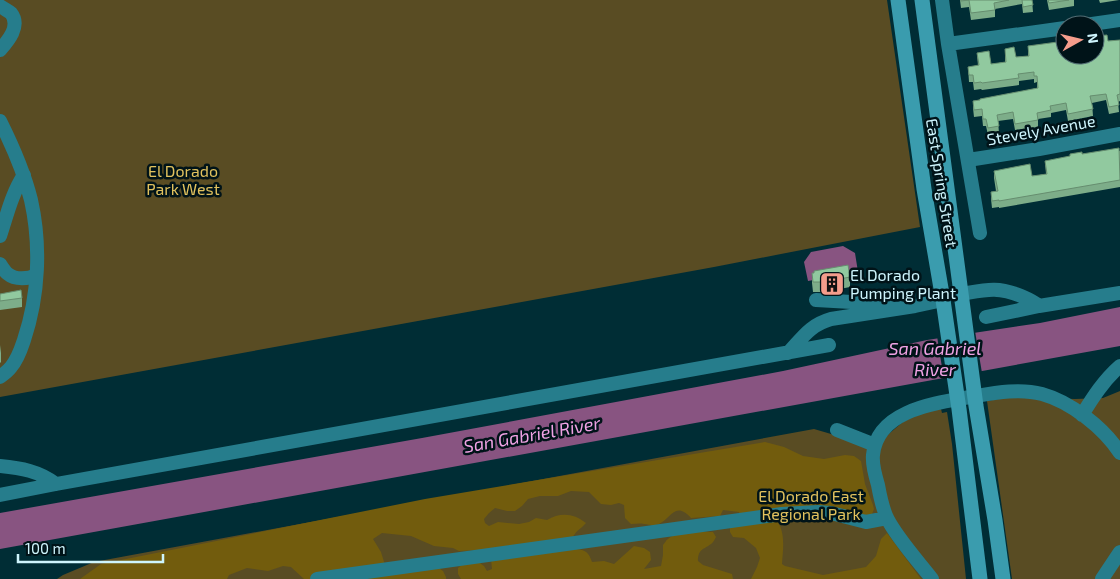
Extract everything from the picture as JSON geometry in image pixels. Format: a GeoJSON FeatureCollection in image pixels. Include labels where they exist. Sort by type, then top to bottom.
{"type":"FeatureCollection","features":[{"type":"Feature","properties":{"kind":"main road","name":"East Spring Street"},"geometry":{"type":"LineString","coordinates":[[898,0],[924,189],[959,410],[980,579]]}},
{"type":"Feature","properties":{"kind":"main road","name":"East Spring Street"},"geometry":{"type":"LineString","coordinates":[[922,0],[976,406],[1003,579]]}},
{"type":"Feature","properties":{"kind":"street","name":"East Spring Street"},"geometry":{"type":"LineString","coordinates":[[942,0],[980,233]]}},
{"type":"Feature","properties":{"kind":"street"},"geometry":{"type":"LineString","coordinates":[[0,6],[10,13],[14,21],[14,30],[0,50]]}},
{"type":"Feature","properties":{"kind":"street"},"geometry":{"type":"LineString","coordinates":[[1105,22],[1120,20]]}},
{"type":"Feature","properties":{"kind":"street"},"geometry":{"type":"LineString","coordinates":[[948,44],[1055,29]]}},
{"type":"Feature","properties":{"kind":"street"},"geometry":{"type":"LineString","coordinates":[[0,122],[14,149],[31,200],[35,226],[36,275],[32,312],[19,355],[11,368],[0,377]]}},
{"type":"Feature","properties":{"kind":"street","name":"Stevely Avenue"},"geometry":{"type":"LineString","coordinates":[[968,160],[1120,134]]}},
{"type":"Feature","properties":{"kind":"street"},"geometry":{"type":"LineString","coordinates":[[0,236],[14,193],[24,175]]}},
{"type":"Feature","properties":{"kind":"street"},"geometry":{"type":"LineString","coordinates":[[0,264],[7,274],[18,278],[31,278],[36,275]]}},
{"type":"Feature","properties":{"kind":"street"},"geometry":{"type":"LineString","coordinates":[[961,294],[1001,289],[1034,302],[1039,306]]}},
{"type":"Feature","properties":{"kind":"street"},"geometry":{"type":"LineString","coordinates":[[986,317],[1120,293]]}},
{"type":"Feature","properties":{"kind":"street"},"geometry":{"type":"LineString","coordinates":[[816,300],[944,306]]}},
{"type":"Feature","properties":{"kind":"street"},"geometry":{"type":"LineString","coordinates":[[788,353],[811,328],[820,322],[915,306]]}},
{"type":"Feature","properties":{"kind":"street"},"geometry":{"type":"LineString","coordinates":[[0,496],[56,484],[829,345]]}},
{"type":"Feature","properties":{"kind":"street"},"geometry":{"type":"LineString","coordinates":[[1082,415],[1095,394],[1120,366]]}},
{"type":"Feature","properties":{"kind":"street"},"geometry":{"type":"LineString","coordinates":[[932,579],[887,518],[875,473],[873,456],[880,434],[906,413],[944,401],[1003,392],[1019,391],[1041,394],[1060,401],[1082,415],[1104,433],[1120,453]]}},
{"type":"Feature","properties":{"kind":"street"},"geometry":{"type":"LineString","coordinates":[[837,430],[875,445]]}},
{"type":"Feature","properties":{"kind":"street"},"geometry":{"type":"LineString","coordinates":[[0,466],[34,471],[48,477],[56,484]]}},
{"type":"Feature","properties":{"kind":"street"},"geometry":{"type":"LineString","coordinates":[[317,579],[782,514],[831,513],[866,522],[887,518]]}},
{"type":"Feature","properties":{"kind":"street"},"geometry":{"type":"LineString","coordinates":[[1102,579],[1120,552]]}},
{"type":"Feature","properties":{"kind":"green space","name":"El Dorado Park West"},"geometry":{"type":"Polygon","coordinates":[[[0,0],[887,0],[920,227],[714,267],[0,397],[0,0]]]}},
{"type":"Feature","properties":{"kind":"green space"},"geometry":{"type":"Polygon","coordinates":[[[1120,391],[1120,579],[1012,579],[987,401],[1010,397],[1103,398],[1120,391]]]}},
{"type":"Feature","properties":{"kind":"green space","name":"El Dorado East Regional Park"},"geometry":{"type":"Polygon","coordinates":[[[941,409],[942,413],[947,412],[952,444],[966,579],[57,579],[94,562],[814,429],[879,448],[884,438],[911,415],[941,409]]]}},
{"type":"Feature","properties":{"kind":"green space","name":"El Dorado East Regional Park"},"geometry":{"type":"Polygon","coordinates":[[[765,442],[784,447],[803,456],[824,459],[845,455],[854,456],[861,461],[865,484],[874,509],[872,514],[867,516],[776,519],[783,535],[782,564],[823,575],[866,567],[876,556],[881,539],[887,533],[921,579],[751,579],[760,558],[756,548],[744,538],[733,537],[730,532],[730,527],[740,516],[739,512],[723,510],[720,516],[691,518],[685,513],[676,511],[656,525],[631,524],[625,518],[624,505],[619,503],[611,505],[601,504],[589,492],[571,491],[558,496],[540,496],[528,499],[515,511],[495,508],[484,519],[485,523],[489,526],[498,522],[519,524],[536,518],[547,520],[562,515],[577,517],[586,523],[572,539],[577,549],[587,552],[592,562],[604,561],[614,564],[634,546],[644,548],[650,552],[651,560],[644,569],[661,566],[663,545],[672,536],[690,532],[713,532],[716,538],[700,552],[698,561],[703,565],[732,574],[733,579],[461,579],[458,574],[458,568],[464,563],[477,561],[487,571],[492,569],[491,559],[481,550],[459,551],[453,548],[434,546],[411,536],[382,533],[373,539],[381,552],[385,565],[436,566],[443,571],[446,579],[304,579],[291,567],[283,566],[268,571],[247,568],[229,575],[227,579],[80,579],[101,564],[425,499],[765,442]]]}},
{"type":"Feature","properties":{"kind":"water"},"geometry":{"type":"Polygon","coordinates":[[[843,246],[855,253],[858,272],[808,281],[804,262],[811,252],[843,246]]]}},
{"type":"Feature","properties":{"kind":"water","name":"San Gabriel River"},"geometry":{"type":"Polygon","coordinates":[[[1120,307],[1120,346],[0,549],[0,513],[422,438],[783,371],[927,340],[1040,323],[1120,307]]]}},
{"type":"Feature","properties":{"kind":"pier"},"geometry":{"type":"Polygon","coordinates":[[[975,331],[982,373],[944,380],[937,336],[975,331]]]}},
{"type":"Feature","properties":{"kind":"building"},"geometry":{"type":"Polygon","coordinates":[[[969,0],[1009,0],[994,3],[995,10],[971,13],[969,0]]]}},
{"type":"Feature","properties":{"kind":"building"},"geometry":{"type":"Polygon","coordinates":[[[1022,0],[1032,0],[1033,5],[1023,7],[1022,0]]]}},
{"type":"Feature","properties":{"kind":"building"},"geometry":{"type":"Polygon","coordinates":[[[1048,0],[1069,0],[1049,3],[1048,0]]]}},
{"type":"Feature","properties":{"kind":"building"},"geometry":{"type":"Polygon","coordinates":[[[1105,35],[1107,35],[1108,41],[1120,40],[1120,94],[1117,95],[1119,105],[1109,107],[1106,94],[1090,96],[1093,109],[1068,114],[1066,103],[1050,106],[1051,110],[1037,113],[1038,120],[1015,124],[1013,112],[997,115],[999,126],[988,128],[986,119],[983,119],[982,109],[974,110],[973,101],[1038,88],[1037,76],[1034,76],[1034,72],[1018,74],[1019,78],[974,83],[973,75],[969,75],[968,67],[979,65],[977,53],[989,51],[991,64],[1006,62],[1005,49],[1014,47],[1016,57],[1029,56],[1028,46],[1055,42],[1055,65],[1105,65],[1105,35]]]}},
{"type":"Feature","properties":{"kind":"building"},"geometry":{"type":"Polygon","coordinates":[[[1119,148],[1120,180],[992,201],[991,192],[998,191],[994,171],[1030,164],[1032,176],[1047,174],[1045,161],[1070,156],[1070,154],[1119,148]]]}},
{"type":"Feature","properties":{"kind":"building"},"geometry":{"type":"Polygon","coordinates":[[[848,265],[850,277],[813,282],[812,273],[814,271],[848,265]]]}},
{"type":"Feature","properties":{"kind":"building"},"geometry":{"type":"Polygon","coordinates":[[[21,290],[22,298],[0,301],[0,294],[21,290]]]}},
{"type":"Feature","properties":{"kind":"place","name":"El Dorado Pumping Plant"},"geometry":{"type":"Point","coordinates":[832,284]}}]}
